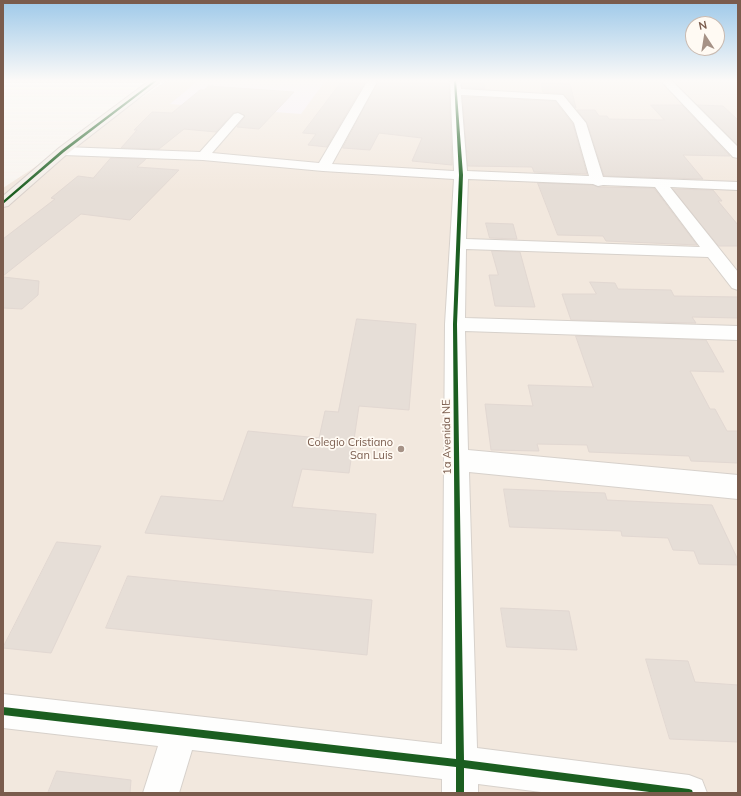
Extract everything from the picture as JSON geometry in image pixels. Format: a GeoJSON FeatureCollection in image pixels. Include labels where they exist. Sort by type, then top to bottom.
{"type":"FeatureCollection","features":[{"type":"Feature","properties":{"kind":"main road"},"geometry":{"type":"LineString","coordinates":[[3,203],[63,151],[108,117]]}},
{"type":"Feature","properties":{"kind":"street"},"geometry":{"type":"LineString","coordinates":[[203,156],[237,117]]}},
{"type":"Feature","properties":{"kind":"street"},"geometry":{"type":"LineString","coordinates":[[323,167],[352,117]]}},
{"type":"Feature","properties":{"kind":"street","name":"1a Avenida NE"},"geometry":{"type":"LineString","coordinates":[[457,117],[461,175],[457,244],[456,324],[460,778]]}},
{"type":"Feature","properties":{"kind":"street"},"geometry":{"type":"LineString","coordinates":[[575,117],[580,123],[598,182]]}},
{"type":"Feature","properties":{"kind":"street"},"geometry":{"type":"LineString","coordinates":[[701,117],[738,154]]}},
{"type":"Feature","properties":{"kind":"street"},"geometry":{"type":"LineString","coordinates":[[63,151],[203,156],[323,167],[461,175],[598,182],[738,186]]}},
{"type":"Feature","properties":{"kind":"street"},"geometry":{"type":"LineString","coordinates":[[660,184],[738,284]]}},
{"type":"Feature","properties":{"kind":"street"},"geometry":{"type":"LineString","coordinates":[[457,244],[713,252]]}},
{"type":"Feature","properties":{"kind":"street"},"geometry":{"type":"LineString","coordinates":[[456,324],[738,333]]}},
{"type":"Feature","properties":{"kind":"street"},"geometry":{"type":"LineString","coordinates":[[458,460],[738,487]]}},
{"type":"Feature","properties":{"kind":"street"},"geometry":{"type":"LineString","coordinates":[[3,711],[180,732],[460,778],[689,793]]}},
{"type":"Feature","properties":{"kind":"street"},"geometry":{"type":"LineString","coordinates":[[161,793],[180,732]]}},
{"type":"Feature","properties":{"kind":"shaded area"},"geometry":{"type":"Polygon","coordinates":[[[111,117],[738,117],[738,793],[3,793],[3,188],[111,117]]]}},
{"type":"Feature","properties":{"kind":"building"},"geometry":{"type":"Polygon","coordinates":[[[147,117],[229,117],[216,132],[184,129],[159,149],[121,148],[137,130],[134,130],[147,117]]]}},
{"type":"Feature","properties":{"kind":"building"},"geometry":{"type":"Polygon","coordinates":[[[244,117],[270,117],[259,129],[237,127],[244,117]]]}},
{"type":"Feature","properties":{"kind":"building"},"geometry":{"type":"Polygon","coordinates":[[[315,117],[344,117],[327,147],[308,145],[316,134],[303,133],[315,117]]]}},
{"type":"Feature","properties":{"kind":"building"},"geometry":{"type":"Polygon","coordinates":[[[359,117],[450,117],[452,165],[412,161],[422,138],[379,133],[370,150],[343,148],[359,117]]]}},
{"type":"Feature","properties":{"kind":"building"},"geometry":{"type":"Polygon","coordinates":[[[464,117],[568,117],[573,124],[587,174],[534,172],[532,167],[468,166],[464,117]]]}},
{"type":"Feature","properties":{"kind":"building"},"geometry":{"type":"Polygon","coordinates":[[[582,117],[664,120],[662,117],[693,117],[730,156],[683,155],[703,179],[604,176],[587,123],[582,117]]]}},
{"type":"Feature","properties":{"kind":"building"},"geometry":{"type":"Polygon","coordinates":[[[710,117],[735,117],[738,120],[738,145],[710,117]]]}},
{"type":"Feature","properties":{"kind":"building"},"geometry":{"type":"Polygon","coordinates":[[[111,158],[146,159],[137,167],[179,170],[130,220],[81,214],[3,276],[3,239],[55,199],[51,198],[78,176],[93,178],[111,158]]]}},
{"type":"Feature","properties":{"kind":"building"},"geometry":{"type":"Polygon","coordinates":[[[538,183],[593,185],[598,187],[654,188],[697,245],[606,241],[603,236],[558,235],[538,183]]]}},
{"type":"Feature","properties":{"kind":"building"},"geometry":{"type":"Polygon","coordinates":[[[673,189],[713,190],[722,201],[718,201],[738,225],[738,246],[719,246],[673,189]]]}},
{"type":"Feature","properties":{"kind":"building"},"geometry":{"type":"Polygon","coordinates":[[[486,223],[513,224],[517,239],[490,238],[486,223]]]}},
{"type":"Feature","properties":{"kind":"building"},"geometry":{"type":"Polygon","coordinates":[[[492,251],[520,252],[535,307],[495,306],[489,275],[498,275],[492,251]]]}},
{"type":"Feature","properties":{"kind":"building"},"geometry":{"type":"Polygon","coordinates":[[[3,277],[39,281],[38,295],[22,309],[3,308],[3,277]]]}},
{"type":"Feature","properties":{"kind":"building"},"geometry":{"type":"Polygon","coordinates":[[[590,282],[615,283],[618,289],[671,290],[674,296],[738,297],[738,318],[692,317],[696,323],[571,320],[562,294],[596,294],[590,282]]]}},
{"type":"Feature","properties":{"kind":"building"},"geometry":{"type":"Polygon","coordinates":[[[357,319],[416,324],[409,410],[359,406],[349,473],[302,469],[292,507],[376,514],[373,553],[145,533],[161,496],[223,501],[248,431],[319,438],[325,411],[338,412],[357,319]]]}},
{"type":"Feature","properties":{"kind":"building"},"geometry":{"type":"Polygon","coordinates":[[[576,336],[706,340],[724,372],[690,371],[710,409],[715,409],[727,431],[738,431],[738,463],[691,461],[689,456],[589,452],[587,445],[537,444],[539,451],[491,450],[485,404],[533,406],[528,385],[593,387],[576,336]]]}},
{"type":"Feature","properties":{"kind":"building"},"geometry":{"type":"Polygon","coordinates":[[[504,489],[605,493],[607,500],[712,505],[738,560],[738,565],[699,564],[694,551],[673,550],[668,538],[622,536],[621,531],[510,527],[504,489]]]}},
{"type":"Feature","properties":{"kind":"building"},"geometry":{"type":"Polygon","coordinates":[[[57,542],[101,546],[51,653],[3,648],[57,542]]]}},
{"type":"Feature","properties":{"kind":"building"},"geometry":{"type":"Polygon","coordinates":[[[128,576],[372,600],[367,655],[106,628],[128,576]]]}},
{"type":"Feature","properties":{"kind":"building"},"geometry":{"type":"Polygon","coordinates":[[[501,608],[569,611],[577,650],[507,647],[501,608]]]}},
{"type":"Feature","properties":{"kind":"building"},"geometry":{"type":"Polygon","coordinates":[[[646,659],[688,661],[695,682],[738,685],[738,742],[670,739],[646,659]]]}},
{"type":"Feature","properties":{"kind":"building"},"geometry":{"type":"Polygon","coordinates":[[[57,771],[131,780],[130,793],[48,793],[57,771]]]}},
{"type":"Feature","properties":{"kind":"cycle path"},"geometry":{"type":"LineString","coordinates":[[3,203],[63,151],[108,117]]}},
{"type":"Feature","properties":{"kind":"cycle path"},"geometry":{"type":"LineString","coordinates":[[457,117],[461,175],[455,324],[460,793]]}},
{"type":"Feature","properties":{"kind":"cycle path"},"geometry":{"type":"LineString","coordinates":[[3,711],[481,766],[689,793]]}},
{"type":"Feature","properties":{"kind":"place","name":"Colegio Cristiano San Luis"},"geometry":{"type":"Point","coordinates":[401,449]}}]}
